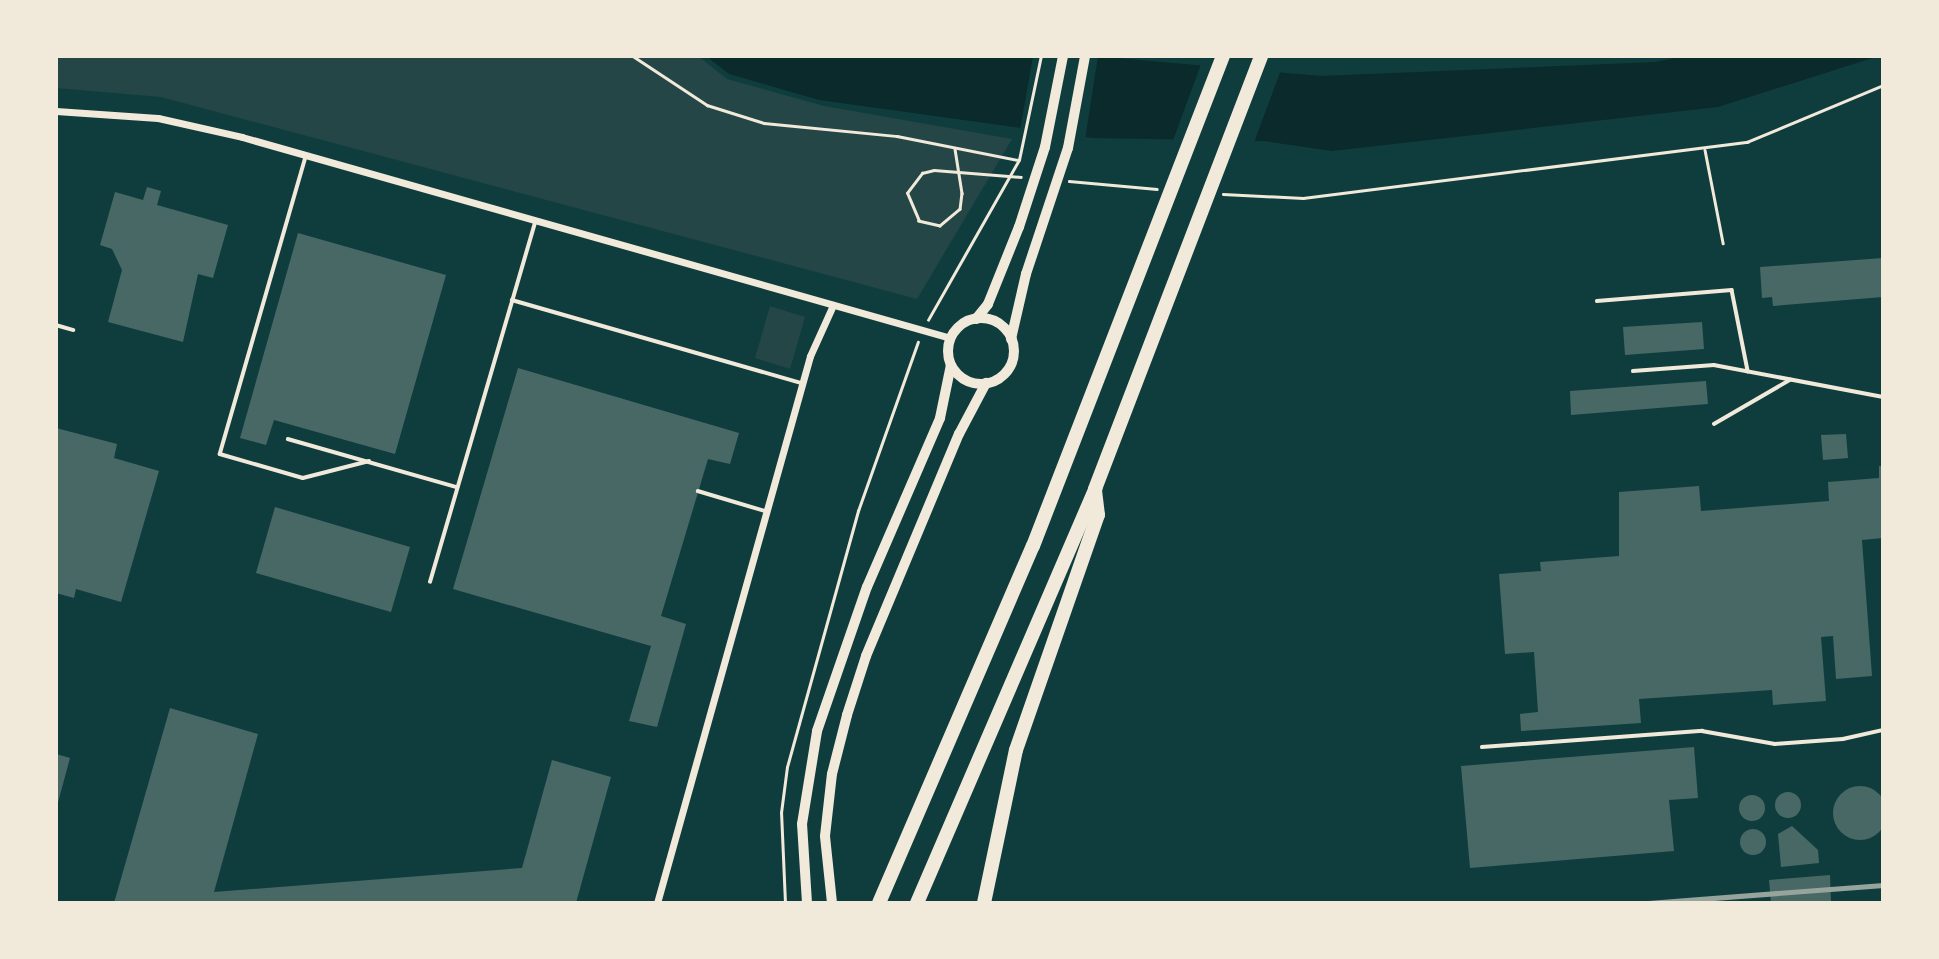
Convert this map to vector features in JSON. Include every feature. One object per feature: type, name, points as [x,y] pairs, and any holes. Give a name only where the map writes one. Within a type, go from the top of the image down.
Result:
[{"type":"highway","points":[[879,903],[1033,546],[1223,56]]},
{"type":"highway","points":[[917,903],[1095,489],[1261,57]]},
{"type":"highway","points":[[984,903],[1016,750],[1098,515],[1095,489]]},
{"type":"main road","points":[[807,903],[802,824],[817,731],[867,587],[940,418],[951,365],[951,338],[960,326],[976,319],[988,304],[1045,147],[1063,56]]},
{"type":"main road","points":[[831,899],[825,836],[832,774],[847,715],[866,656],[959,434],[986,383],[1009,368],[1011,339],[1026,274],[1068,148],[1085,56]]},
{"type":"main road","points":[[976,319],[998,324],[1011,339]]},
{"type":"main road","points":[[951,365],[967,381],[986,383]]},
{"type":"street","points":[[56,111],[158,118],[307,155],[951,338]]},
{"type":"street","points":[[657,903],[803,383],[833,305]]},
{"type":"lane","points":[[307,155],[220,454],[303,478],[369,461]]},
{"type":"lane","points":[[430,582],[535,220]]},
{"type":"lane","points":[[1597,301],[1732,290],[1748,371]]},
{"type":"lane","points":[[512,300],[803,383]]},
{"type":"lane","points":[[56,325],[73,330]]},
{"type":"lane","points":[[1633,371],[1714,365],[1883,397]]},
{"type":"lane","points":[[1714,424],[1792,379]]},
{"type":"lane","points":[[288,439],[457,488]]},
{"type":"lane","points":[[698,491],[767,511]]},
{"type":"lane","points":[[1482,747],[1702,731],[1775,744],[1843,738],[1883,730]]},
{"type":"path","points":[[633,56],[707,105],[764,123],[897,136],[1019,160]]},
{"type":"path","points":[[930,316],[1019,160],[1041,56]]},
{"type":"path","points":[[1219,194],[1303,198],[1705,149],[1747,142],[1794,126],[1883,85]]},
{"type":"path","points":[[955,149],[962,193],[954,218],[940,226],[919,222],[908,204],[913,181],[934,170],[1029,178]]},
{"type":"path","points":[[1705,149],[1723,243]]},
{"type":"path","points":[[1056,180],[1164,189]]},
{"type":"path","points":[[785,903],[781,813],[787,767],[858,511],[920,338]]},
{"type":"shaded area","points":[[56,56],[698,56],[727,79],[824,106],[1012,139],[917,299],[161,97],[56,88]]},
{"type":"shaded area","points":[[706,56],[1095,56],[1321,76],[1655,62],[1685,56],[1879,56],[1718,107],[1332,151],[1264,141],[1093,138],[819,100],[729,74]]},
{"type":"shaded area","points":[[770,306],[805,317],[790,369],[755,358]]},
{"type":"pier","points":[[1033,56],[1098,56],[1085,140],[1020,130]]},
{"type":"pier","points":[[1201,64],[1281,70],[1253,145],[1172,143]]},
{"type":"building","points":[[147,187],[161,191],[157,205],[228,225],[213,278],[198,274],[183,342],[108,322],[122,270],[112,249],[100,245],[115,192],[143,200]]},
{"type":"building","points":[[298,233],[446,275],[395,454],[274,420],[266,445],[240,438]]},
{"type":"building","points":[[1883,258],[1883,297],[1773,306],[1772,297],[1762,298],[1760,267]]},
{"type":"building","points":[[1702,322],[1704,349],[1625,355],[1623,327]]},
{"type":"building","points":[[518,368],[739,433],[730,464],[708,459],[661,616],[686,624],[657,727],[629,721],[651,646],[453,589]]},
{"type":"building","points":[[1706,381],[1708,404],[1571,415],[1570,391]]},
{"type":"building","points":[[56,428],[117,444],[114,458],[159,471],[121,602],[76,589],[74,598],[56,593]]},
{"type":"building","points":[[1846,434],[1848,458],[1823,460],[1821,435]]},
{"type":"building","points":[[1879,466],[1883,466],[1883,538],[1862,540],[1872,676],[1836,679],[1833,636],[1821,637],[1826,701],[1773,705],[1772,690],[1639,699],[1641,723],[1521,731],[1520,714],[1538,712],[1534,652],[1505,654],[1499,574],[1541,571],[1540,562],[1619,556],[1619,492],[1699,486],[1701,511],[1829,501],[1828,482],[1879,478]]},
{"type":"building","points":[[275,507],[410,547],[391,612],[256,573]]},
{"type":"building","points":[[170,708],[258,734],[214,892],[522,868],[552,760],[611,777],[576,903],[114,903]]},
{"type":"building","points":[[1694,747],[1698,798],[1669,800],[1674,851],[1470,868],[1461,766]]},
{"type":"building","points":[[56,754],[70,758],[57,806],[56,805]]},
{"type":"building","points":[[1860,786],[1879,794],[1887,813],[1879,832],[1860,840],[1841,832],[1833,813],[1841,794]]},
{"type":"building","points":[[1788,792],[1797,796],[1801,805],[1797,814],[1788,818],[1779,814],[1775,805],[1779,796]]},
{"type":"building","points":[[1752,795],[1761,799],[1765,808],[1761,817],[1752,821],[1743,817],[1739,808],[1743,799]]},
{"type":"building","points":[[1792,826],[1818,850],[1819,863],[1781,867],[1778,834]]},
{"type":"building","points":[[1753,829],[1762,833],[1766,842],[1762,851],[1753,855],[1744,851],[1740,842],[1744,833]]},
{"type":"building","points":[[1830,875],[1831,902],[1771,903],[1769,880]]},
{"type":"railway","points":[[1648,903],[1883,885]]}]
